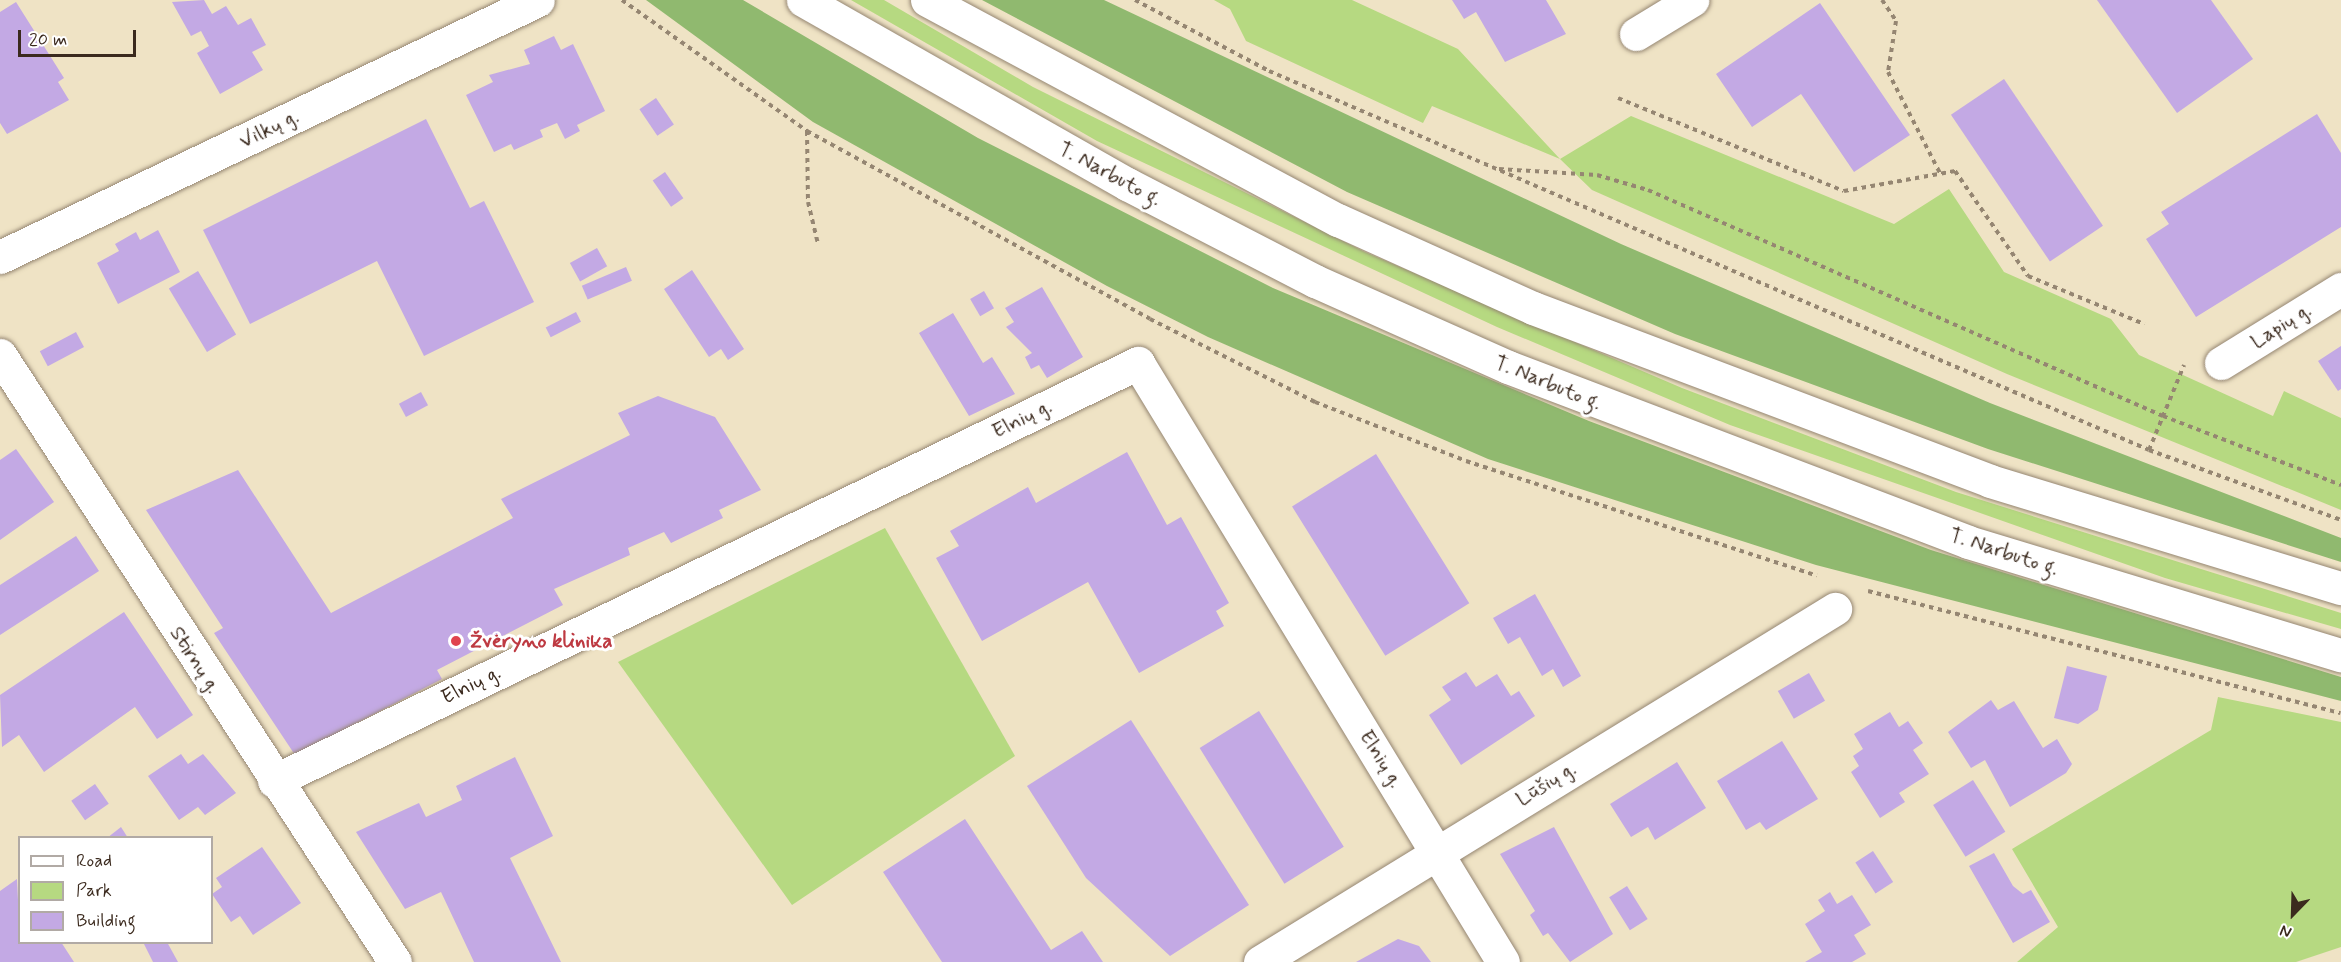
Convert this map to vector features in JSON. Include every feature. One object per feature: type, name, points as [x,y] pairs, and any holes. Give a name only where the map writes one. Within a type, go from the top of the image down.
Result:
[{"type":"street","name":"Vilkų g.","points":[[0,257],[538,0]]},
{"type":"street","name":"T. Narbuto g.","points":[[803,0],[1127,184],[1316,281],[1508,368],[1968,542],[2341,655]]},
{"type":"street","points":[[927,0],[1338,220],[1533,308],[1990,481],[2341,588]]},
{"type":"street","points":[[1636,34],[1692,0]]},
{"type":"street","name":"Lapių g.","points":[[2221,363],[2341,289]]},
{"type":"street","name":"Stirnų g.","points":[[0,355],[274,781],[395,962]]},
{"type":"street","name":"Elnių g.","points":[[274,781],[1137,363],[1437,850],[1503,962]]},
{"type":"street","name":"Lūšių g.","points":[[1260,962],[1437,850],[1846,599]]},
{"type":"path","points":[[622,0],[807,131],[1150,319],[1315,402],[1466,461],[1824,579]]},
{"type":"path","points":[[1135,0],[1269,71],[2149,450],[2341,520]]},
{"type":"path","points":[[1882,0],[1896,21],[1888,72],[1941,174]]},
{"type":"path","points":[[1618,98],[1844,191],[1955,171],[2028,276],[2144,324]]},
{"type":"path","points":[[807,131],[808,202],[819,244]]},
{"type":"path","points":[[1495,168],[1597,175],[1648,190],[2163,416],[2341,485]]},
{"type":"path","points":[[2149,450],[2187,356]]},
{"type":"path","points":[[1846,599],[2341,713]]},
{"type":"green space","points":[[646,0],[743,0],[978,138],[1273,288],[1589,421],[1931,550],[2341,677],[2341,701],[1816,565],[1488,459],[1208,337],[1107,286],[813,122]]},
{"type":"green space","points":[[851,0],[884,0],[1033,87],[1365,252],[1682,388],[1956,492],[2341,613],[2341,629],[2165,578],[1730,425],[1497,327],[1097,141]]},
{"type":"green space","points":[[982,0],[1104,0],[1621,244],[1990,403],[2341,538],[2341,562],[1988,449],[1675,334],[1347,192]]},
{"type":"green space","points":[[1214,0],[1352,0],[1458,49],[1560,159],[1432,106],[1423,123],[1246,41],[1230,9]]},
{"type":"green space","points":[[1631,116],[1894,224],[1949,189],[2004,272],[2111,319],[2139,355],[2273,416],[2284,391],[2341,418],[2341,510],[2007,374],[1592,190],[1560,159]]},
{"type":"green space","points":[[885,528],[1015,756],[792,905],[618,662]]},
{"type":"green space","points":[[2218,697],[2341,722],[2341,947],[2296,962],[2017,962],[2058,927],[2012,849],[2211,730]]},
{"type":"building","points":[[204,0],[212,14],[226,6],[238,25],[251,18],[266,45],[252,52],[263,70],[220,94],[197,53],[209,46],[201,31],[191,36],[172,2]]},
{"type":"building","points":[[1452,0],[1546,0],[1566,34],[1505,62],[1476,12],[1464,19]]},
{"type":"building","points":[[2097,0],[2211,0],[2253,59],[2177,113]]},
{"type":"building","points":[[16,2],[64,78],[58,82],[69,100],[7,134],[0,123],[0,12]]},
{"type":"building","points":[[1820,3],[1910,135],[1854,172],[1801,94],[1752,127],[1716,74]]},
{"type":"building","points":[[554,36],[561,50],[573,44],[605,111],[577,125],[580,131],[565,139],[557,123],[540,130],[543,137],[514,150],[511,144],[494,152],[466,95],[493,82],[489,75],[530,64],[524,50]]},
{"type":"building","points":[[2004,79],[2103,226],[2050,262],[1951,115]]},
{"type":"building","points":[[656,98],[674,125],[657,136],[639,109]]},
{"type":"building","points":[[2317,114],[2341,153],[2341,227],[2196,317],[2146,239],[2169,224],[2161,212]]},
{"type":"building","points":[[426,119],[470,208],[484,201],[534,302],[424,356],[377,261],[250,324],[203,230]]},
{"type":"building","points":[[665,172],[683,198],[671,207],[653,181]]},
{"type":"building","points":[[158,230],[180,272],[118,304],[97,263],[119,251],[115,244],[136,232],[140,240]]},
{"type":"building","points":[[597,248],[607,266],[580,281],[570,263]]},
{"type":"building","points":[[626,267],[632,281],[588,300],[582,286]]},
{"type":"building","points":[[692,270],[744,349],[728,360],[721,349],[709,357],[664,289]]},
{"type":"building","points":[[198,271],[236,334],[207,352],[169,289]]},
{"type":"building","points":[[1042,287],[1083,357],[1047,378],[1039,365],[1031,369],[1025,357],[1032,353],[1006,327],[1014,322],[1005,308]]},
{"type":"building","points":[[984,291],[994,308],[980,316],[970,299]]},
{"type":"building","points":[[576,312],[581,322],[551,337],[546,327]]},
{"type":"building","points":[[953,313],[983,363],[992,357],[1015,394],[969,416],[919,333]]},
{"type":"building","points":[[76,332],[84,347],[48,366],[40,351]]},
{"type":"building","points":[[2341,346],[2341,389],[2338,391],[2318,361]]},
{"type":"building","points":[[421,392],[428,405],[406,417],[399,404]]},
{"type":"building","points":[[658,396],[715,417],[761,490],[719,510],[723,518],[671,543],[664,532],[628,548],[630,555],[554,589],[563,605],[437,670],[442,679],[295,755],[214,633],[223,628],[146,510],[238,470],[331,613],[513,518],[501,499],[630,435],[618,413]]},
{"type":"building","points":[[16,449],[54,502],[0,540],[0,460]]},
{"type":"building","points":[[1127,452],[1167,525],[1181,517],[1229,603],[1216,611],[1224,626],[1139,673],[1088,582],[982,641],[936,558],[959,546],[950,531],[1028,487],[1036,503]]},
{"type":"building","points":[[1376,454],[1469,603],[1385,656],[1292,506]]},
{"type":"building","points":[[76,536],[99,571],[0,635],[0,585]]},
{"type":"building","points":[[1535,594],[1581,676],[1563,687],[1553,669],[1542,676],[1520,637],[1508,644],[1493,618]]},
{"type":"building","points":[[124,612],[193,715],[157,739],[135,707],[44,772],[19,735],[2,747],[0,695]]},
{"type":"building","points":[[2067,666],[2107,676],[2098,710],[2078,724],[2054,718]]},
{"type":"building","points":[[1466,672],[1476,687],[1497,674],[1511,696],[1519,691],[1535,716],[1461,765],[1429,715],[1451,700],[1442,687]]},
{"type":"building","points":[[1809,673],[1825,701],[1794,719],[1778,691]]},
{"type":"building","points":[[1991,700],[1998,710],[2014,701],[2043,748],[2057,739],[2072,764],[2066,773],[2010,807],[1985,760],[1971,768],[1948,732]]},
{"type":"building","points":[[1259,711],[1344,847],[1284,884],[1200,748]]},
{"type":"building","points":[[1890,712],[1899,727],[1908,721],[1923,743],[1913,750],[1929,774],[1899,793],[1905,802],[1880,818],[1851,772],[1859,766],[1853,756],[1863,749],[1854,734]]},
{"type":"building","points":[[1131,720],[1249,905],[1170,956],[1086,878],[1027,786]]},
{"type":"building","points":[[1782,741],[1818,799],[1766,830],[1760,822],[1746,830],[1717,781]]},
{"type":"building","points":[[181,754],[188,764],[203,754],[236,793],[205,815],[198,807],[179,820],[148,776]]},
{"type":"building","points":[[515,757],[553,836],[510,858],[561,962],[474,962],[441,892],[405,909],[356,832],[419,803],[426,817],[462,800],[456,786]]},
{"type":"building","points":[[1677,762],[1706,808],[1655,840],[1648,827],[1631,837],[1610,804]]},
{"type":"building","points":[[1973,780],[2005,832],[1965,857],[1933,805]]},
{"type":"building","points":[[95,784],[109,804],[85,820],[71,801]]},
{"type":"building","points":[[965,819],[1051,950],[1082,931],[1103,962],[942,962],[883,872]]},
{"type":"building","points":[[121,827],[127,836],[110,836]]},
{"type":"building","points":[[1554,827],[1613,934],[1570,962],[1548,933],[1543,936],[1530,915],[1535,911],[1500,854]]},
{"type":"building","points":[[262,847],[301,903],[253,935],[240,916],[231,922],[213,895],[222,887],[216,878]]},
{"type":"building","points":[[1873,851],[1893,882],[1876,893],[1855,862]]},
{"type":"building","points":[[1994,853],[2013,886],[2023,894],[2031,890],[2050,922],[2013,943],[1969,866]]},
{"type":"building","points":[[17,879],[18,944],[62,944],[74,962],[0,962],[0,891]]},
{"type":"building","points":[[1627,886],[1648,919],[1630,930],[1609,897]]},
{"type":"building","points":[[1830,892],[1837,904],[1852,895],[1871,925],[1854,935],[1866,954],[1852,962],[1805,962],[1822,952],[1805,924],[1825,911],[1818,900]]},
{"type":"building","points":[[1398,939],[1419,946],[1431,962],[1356,962]]},
{"type":"building","points":[[144,944],[168,944],[178,962],[153,962]]},
{"type":"place","name":"Žvėryno klinika","points":[[456,641]]}]
